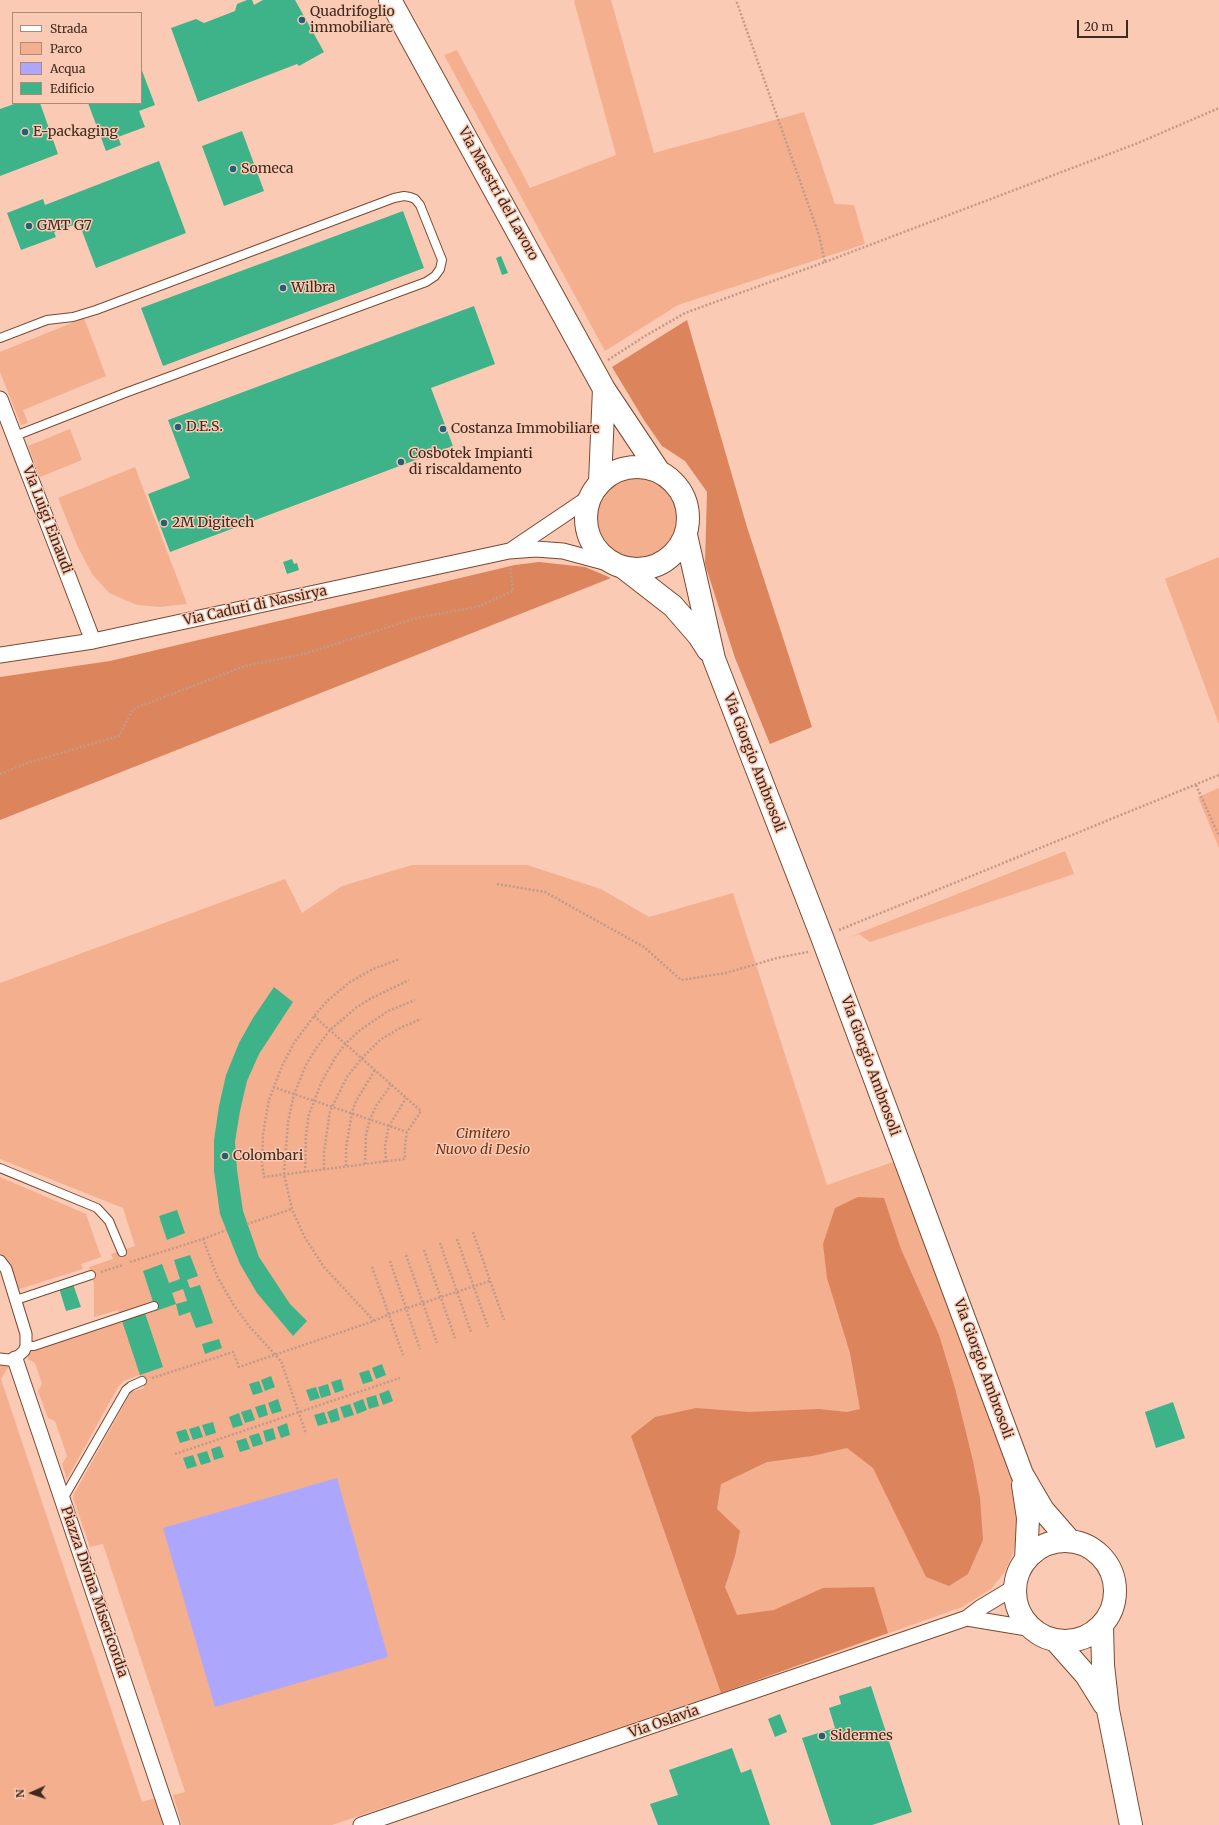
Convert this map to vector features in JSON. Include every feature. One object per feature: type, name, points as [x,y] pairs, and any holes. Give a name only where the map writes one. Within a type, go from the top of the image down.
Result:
[{"type":"main road","name":"Via Maestri del Lavoro","points":[[390,0],[595,369],[604,389],[658,470]]},
{"type":"main road","name":"Via Maestri del Lavoro","points":[[595,490],[604,389]]},
{"type":"main road","points":[[643,466],[658,470],[671,479],[681,490],[687,505],[689,520],[686,535],[677,552],[662,564],[643,570],[619,567],[602,556],[592,543],[587,528],[586,512],[595,490],[612,472],[627,467],[643,466]]},
{"type":"main road","name":"Via Giorgio Ambrosoli","points":[[686,535],[714,659],[824,942],[1022,1474],[1043,1510],[1070,1541]]},
{"type":"main road","name":"Via Giorgio Ambrosoli","points":[[619,567],[673,606],[699,636],[714,659]]},
{"type":"main road","name":"Via Giorgio Ambrosoli","points":[[1022,1474],[1028,1518],[1026,1560]]},
{"type":"main road","points":[[1070,1541],[1085,1545],[1099,1554],[1109,1566],[1115,1581],[1115,1597],[1111,1613],[1102,1626],[1088,1636],[1072,1641],[1055,1640],[1043,1636],[1033,1630],[1023,1617],[1017,1603],[1015,1587],[1019,1573],[1026,1560],[1046,1545],[1070,1541]]},
{"type":"main road","points":[[1102,1626],[1102,1665],[1108,1710],[1131,1825]]},
{"type":"main road","points":[[1055,1640],[1086,1675],[1108,1710]]},
{"type":"street","name":"Via Luigi Einaudi","points":[[0,399],[93,641]]},
{"type":"street","name":"Via Caduti di Nassirya","points":[[509,552],[595,490]]},
{"type":"street","name":"Via Caduti di Nassirya","points":[[0,655],[93,641],[509,552],[536,549],[563,551],[619,567]]},
{"type":"street","points":[[0,1261],[6,1269],[26,1334],[26,1346],[24,1351],[15,1359],[0,1359]]},
{"type":"street","name":"Piazza Divina Misericordia","points":[[15,1359],[172,1825]]},
{"type":"street","name":"Via Oslavia","points":[[361,1825],[967,1618],[980,1608],[1015,1587]]},
{"type":"street","name":"Via Oslavia","points":[[967,1618],[1033,1630]]},
{"type":"lane","points":[[0,338],[47,320],[73,317],[96,310],[394,198],[404,196],[415,199],[420,205],[442,260],[440,269],[435,276],[426,282],[125,392],[15,436]]},
{"type":"lane","points":[[0,1168],[97,1208],[109,1221],[122,1252]]},
{"type":"lane","points":[[16,1300],[91,1275]]},
{"type":"lane","points":[[26,1346],[34,1346],[154,1306]]},
{"type":"lane","points":[[63,1499],[123,1396],[131,1386],[142,1381]]},
{"type":"path","points":[[736,0],[818,235],[825,262]]},
{"type":"path","points":[[595,369],[645,336],[685,313],[825,262],[1138,143],[1219,108]]},
{"type":"path","points":[[0,774],[30,762],[118,736],[133,709],[245,666],[304,654],[417,618],[477,607],[512,591],[509,552]]},
{"type":"path","points":[[496,884],[544,892],[644,947],[681,980],[726,973],[824,942],[1219,775]]},
{"type":"path","points":[[1196,785],[1219,836]]},
{"type":"path","points":[[314,1016],[421,1111],[407,1132],[405,1159],[264,1176],[263,1134],[267,1110],[273,1087],[294,1043],[314,1016],[327,1001],[350,982],[373,969],[400,959]]},
{"type":"path","points":[[374,1321],[323,1266],[304,1236],[292,1209],[284,1174],[288,1122],[294,1094],[307,1063],[330,1030],[364,1003],[409,980]]},
{"type":"path","points":[[305,1172],[306,1134],[313,1100],[322,1081],[345,1044],[359,1031],[388,1011],[415,1000]]},
{"type":"path","points":[[324,1169],[325,1139],[330,1111],[347,1077],[362,1058],[380,1040],[400,1028],[421,1019]]},
{"type":"path","points":[[346,1166],[346,1148],[352,1112],[356,1100],[375,1070]]},
{"type":"path","points":[[365,1164],[366,1135],[370,1119],[376,1106],[391,1085]]},
{"type":"path","points":[[273,1087],[352,1112],[407,1132]]},
{"type":"path","points":[[386,1162],[386,1145],[389,1126],[406,1098]]},
{"type":"path","points":[[248,1224],[292,1209]]},
{"type":"path","points":[[91,1275],[203,1239],[226,1230]]},
{"type":"path","points":[[473,1232],[504,1320]]},
{"type":"path","points":[[203,1239],[217,1276],[233,1304],[249,1326],[281,1361],[306,1434]]},
{"type":"path","points":[[457,1239],[488,1327]]},
{"type":"path","points":[[440,1243],[471,1332]]},
{"type":"path","points":[[424,1250],[455,1338]]},
{"type":"path","points":[[406,1255],[437,1343]]},
{"type":"path","points":[[390,1261],[420,1349]]},
{"type":"path","points":[[372,1267],[403,1355]]},
{"type":"path","points":[[142,1381],[233,1352],[239,1367],[374,1321],[406,1308],[490,1281]]},
{"type":"path","points":[[175,1454],[400,1378]]},
{"type":"green space","points":[[611,0],[654,153],[804,112],[835,204],[854,205],[865,244],[678,305],[605,351],[444,55],[457,50],[530,188],[616,155],[574,1]]},
{"type":"green space","points":[[84,318],[106,376],[23,410],[28,423],[21,425],[0,372],[0,352]]},
{"type":"green space","points":[[70,429],[82,460],[40,477],[28,446]]},
{"type":"green space","points":[[135,467],[187,604],[160,607],[137,605],[109,593],[92,574],[77,545],[58,498]]},
{"type":"green space","points":[[637,478],[652,481],[665,490],[674,503],[677,518],[674,533],[665,546],[652,555],[637,558],[622,555],[609,546],[600,533],[597,518],[600,503],[609,490],[622,481]]},
{"type":"green space","points":[[1219,557],[1219,724],[1165,579]]},
{"type":"green space","points":[[1219,788],[1219,848],[1198,797]]},
{"type":"green space","points":[[1065,851],[1074,874],[870,942],[859,934],[847,938]]},
{"type":"green space","name":"Cimitero Nuovo di Desio","points":[[412,865],[527,865],[601,889],[649,917],[733,893],[827,1185],[896,1161],[1016,1489],[1019,1505],[1017,1539],[1012,1556],[1004,1573],[991,1589],[962,1607],[721,1693],[332,1825],[182,1825],[173,1795],[185,1792],[103,1544],[90,1547],[73,1498],[131,1392],[144,1388],[142,1381],[139,1375],[124,1381],[118,1387],[67,1479],[62,1464],[67,1456],[55,1421],[48,1418],[38,1391],[42,1384],[35,1363],[28,1359],[27,1351],[121,1321],[118,1310],[94,1317],[94,1284],[89,1267],[113,1259],[111,1254],[135,1246],[123,1208],[0,1159],[0,983],[285,879],[302,913],[342,886]]},
{"type":"green space","points":[[0,1177],[86,1214],[101,1257],[81,1264],[83,1269],[19,1289],[9,1262],[0,1254]]},
{"type":"green space","points":[[0,1365],[9,1366],[1,1379],[142,1802],[156,1798],[165,1825],[0,1825]]},
{"type":"shaded area","points":[[687,320],[747,527],[812,727],[770,744],[735,658],[705,564],[707,492],[685,461],[662,446],[644,420],[612,367]]},
{"type":"shaded area","points":[[539,562],[585,567],[611,578],[0,820],[0,677],[110,661],[515,565]]},
{"type":"shaded area","points":[[858,1197],[884,1198],[901,1249],[939,1335],[955,1388],[973,1461],[980,1498],[983,1540],[968,1574],[949,1586],[926,1577],[873,1468],[847,1448],[812,1456],[767,1462],[721,1484],[717,1509],[740,1531],[735,1556],[725,1587],[737,1615],[774,1610],[823,1588],[874,1587],[888,1633],[721,1693],[631,1436],[655,1417],[696,1408],[749,1412],[819,1409],[847,1412],[860,1409],[850,1353],[827,1278],[823,1244],[835,1208]]},
{"type":"water","points":[[337,1478],[388,1657],[215,1707],[163,1528]]},
{"type":"building","points":[[247,0],[252,0],[254,5],[263,0],[295,0],[324,52],[299,66],[297,64],[198,102],[171,28],[196,19],[204,23],[235,11],[237,4]]},
{"type":"building","points":[[142,71],[155,105],[139,111],[145,127],[118,137],[121,145],[106,151],[88,104],[142,104]]},
{"type":"building","name":"E-packaging","points":[[14,104],[40,104],[58,154],[0,176],[0,109]]},
{"type":"building","name":"Someca","points":[[242,131],[264,191],[224,206],[202,146]]},
{"type":"building","points":[[159,161],[186,233],[96,268],[79,223],[54,232],[56,237],[21,250],[7,213],[43,199],[45,205]]},
{"type":"building","name":"Wilbra","points":[[403,211],[424,268],[163,366],[141,308]]},
{"type":"building","points":[[501,256],[508,273],[502,275],[496,258]]},
{"type":"building","points":[[474,306],[495,364],[431,388],[453,446],[170,552],[148,494],[190,478],[168,420]]},
{"type":"building","points":[[292,559],[294,564],[297,563],[299,570],[287,574],[283,562]]},
{"type":"building","name":"Colombari","points":[[274,987],[293,1002],[259,1054],[247,1081],[235,1142],[237,1170],[243,1211],[259,1257],[290,1304],[307,1321],[293,1336],[257,1293],[240,1264],[220,1214],[214,1171],[214,1140],[219,1106],[226,1075],[239,1043],[253,1018]]},
{"type":"building","points":[[177,1210],[185,1233],[167,1240],[159,1216]]},
{"type":"building","points":[[190,1255],[198,1276],[187,1280],[190,1288],[200,1285],[213,1323],[196,1328],[190,1312],[179,1316],[176,1304],[156,1311],[143,1271],[162,1264],[169,1283],[180,1279],[174,1260]],"holes":[[[183,1289],[187,1301],[176,1304],[172,1293]]]},
{"type":"building","points":[[73,1284],[81,1307],[66,1311],[59,1288]]},
{"type":"building","points":[[145,1313],[163,1367],[140,1375],[122,1321]]},
{"type":"building","points":[[219,1339],[222,1348],[205,1354],[202,1344]]},
{"type":"building","points":[[382,1364],[386,1375],[376,1379],[372,1368]]},
{"type":"building","points":[[369,1370],[373,1381],[363,1384],[359,1373]]},
{"type":"building","points":[[271,1376],[275,1387],[265,1391],[261,1380]]},
{"type":"building","points":[[341,1379],[344,1390],[335,1393],[331,1382]]},
{"type":"building","points":[[259,1381],[263,1392],[253,1395],[249,1384]]},
{"type":"building","points":[[328,1384],[331,1395],[321,1398],[318,1387]]},
{"type":"building","points":[[316,1387],[320,1398],[310,1401],[306,1390]]},
{"type":"building","points":[[389,1390],[393,1401],[383,1405],[379,1394]]},
{"type":"building","points":[[376,1395],[379,1406],[369,1409],[366,1398]]},
{"type":"building","points":[[278,1399],[282,1411],[272,1414],[268,1403]]},
{"type":"building","points":[[363,1399],[367,1410],[357,1414],[353,1403]]},
{"type":"building","points":[[1173,1402],[1185,1438],[1156,1448],[1145,1412]]},
{"type":"building","points":[[265,1404],[268,1415],[259,1418],[255,1407]]},
{"type":"building","points":[[350,1404],[354,1415],[344,1418],[340,1407]]},
{"type":"building","points":[[337,1408],[340,1420],[331,1423],[327,1412]]},
{"type":"building","points":[[251,1409],[255,1420],[245,1423],[241,1412]]},
{"type":"building","points":[[324,1412],[328,1423],[318,1426],[314,1415]]},
{"type":"building","points":[[239,1413],[243,1425],[233,1428],[229,1417]]},
{"type":"building","points":[[213,1422],[216,1433],[206,1436],[202,1425]]},
{"type":"building","points":[[287,1423],[290,1435],[281,1438],[277,1427]]},
{"type":"building","points":[[199,1426],[203,1437],[193,1440],[189,1429]]},
{"type":"building","points":[[273,1428],[276,1439],[266,1442],[263,1431]]},
{"type":"building","points":[[186,1429],[190,1440],[180,1443],[176,1432]]},
{"type":"building","points":[[259,1433],[263,1444],[253,1447],[249,1436]]},
{"type":"building","points":[[246,1438],[250,1449],[240,1452],[236,1441]]},
{"type":"building","points":[[220,1446],[224,1457],[214,1460],[211,1449]]},
{"type":"building","points":[[207,1451],[211,1462],[201,1465],[197,1454]]},
{"type":"building","points":[[193,1455],[197,1466],[187,1469],[183,1458]]},
{"type":"building","points":[[871,1686],[912,1812],[872,1825],[831,1825],[802,1738],[835,1728],[829,1708],[841,1704],[839,1696]]},
{"type":"building","points":[[780,1714],[787,1732],[775,1737],[768,1719]]},
{"type":"building","points":[[732,1748],[741,1773],[751,1769],[770,1825],[658,1825],[650,1804],[678,1795],[669,1770]]},
{"type":"place","name":"Quadrifoglio immobiliare","points":[[302,20]]},
{"type":"place","name":"E-packaging","points":[[25,132]]},
{"type":"place","name":"Someca","points":[[233,169]]},
{"type":"place","name":"GMT G7","points":[[29,226]]},
{"type":"place","name":"Wilbra","points":[[283,288]]},
{"type":"place","name":"D.E.S.","points":[[178,427]]},
{"type":"place","name":"Costanza Immobiliare","points":[[443,429]]},
{"type":"place","name":"Cosbotek Impianti di riscaldamento","points":[[401,462]]},
{"type":"place","name":"2M Digitech","points":[[164,523]]},
{"type":"place","name":"Colombari","points":[[225,1156]]},
{"type":"place","name":"Sidermes","points":[[822,1736]]}]
